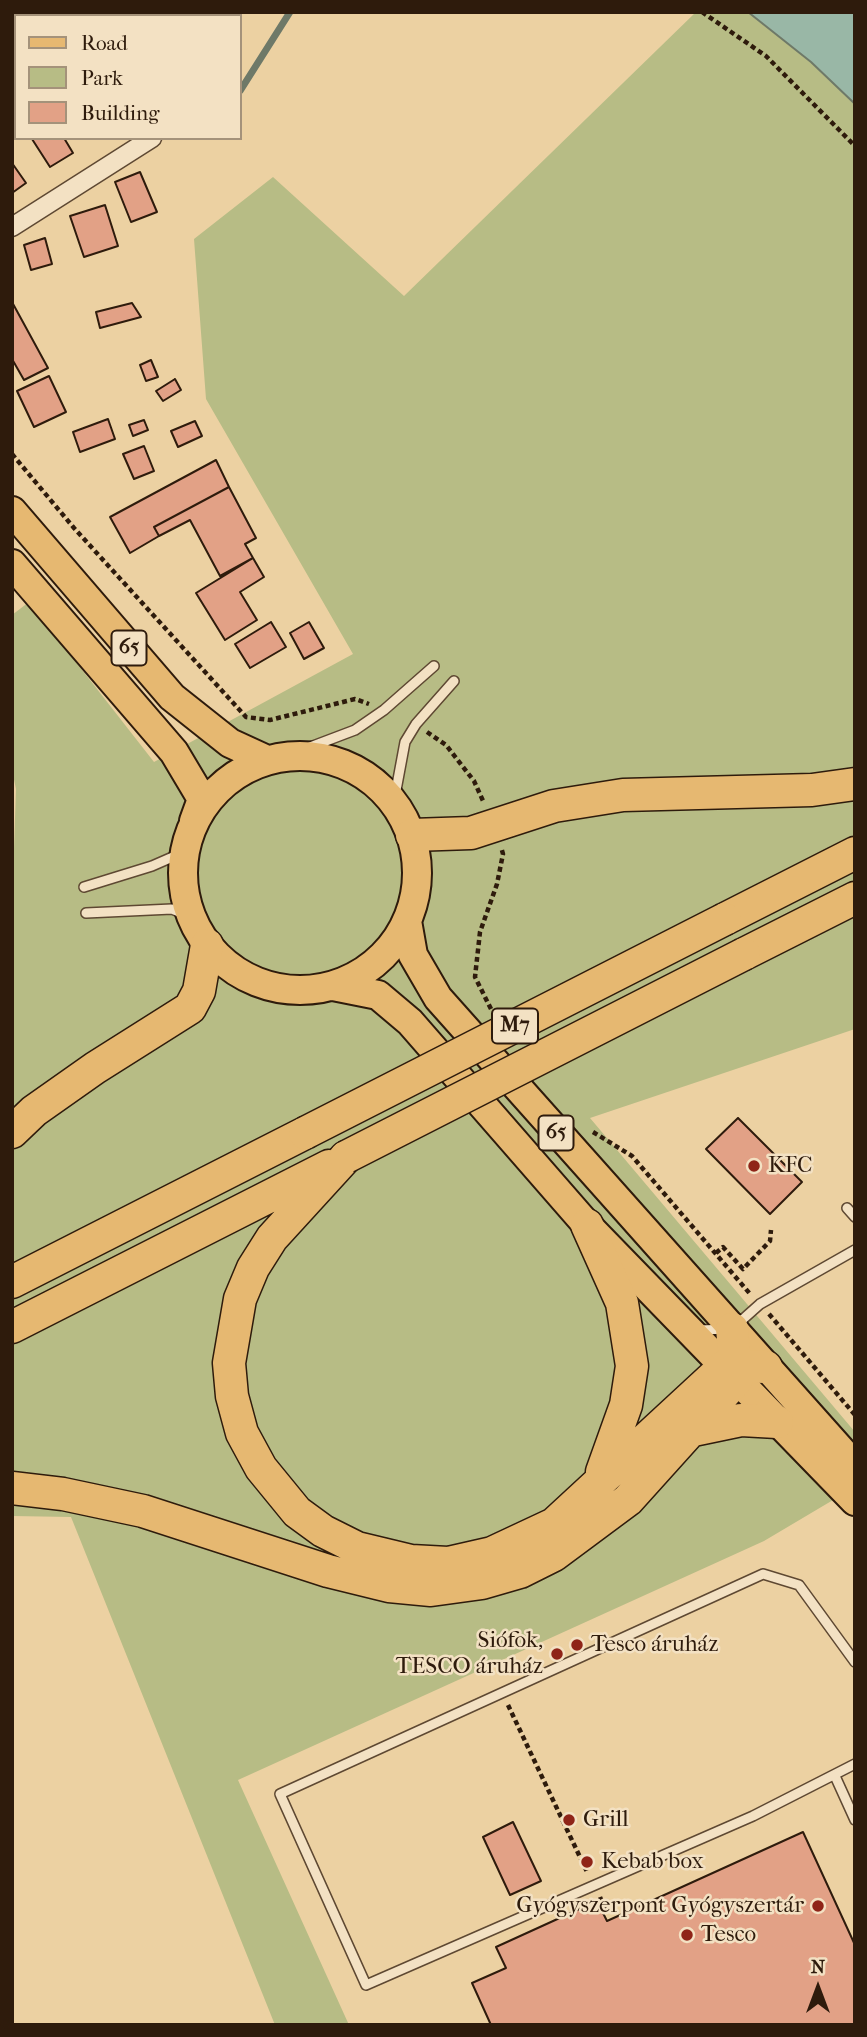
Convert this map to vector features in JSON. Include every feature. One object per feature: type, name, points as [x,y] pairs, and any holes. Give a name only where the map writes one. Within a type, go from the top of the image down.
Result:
[{"type":"highway","points":[[412,835],[471,833],[554,806],[623,795],[812,790],[855,783]]},
{"type":"highway","name":"M7","points":[[12,1282],[855,853]]},
{"type":"highway","name":"M7","points":[[12,1327],[855,898]]},
{"type":"highway","points":[[12,1132],[34,1111],[95,1068],[190,1008],[200,991],[207,945]]},
{"type":"highway","points":[[346,1157],[272,1238],[253,1268],[240,1299],[232,1330],[229,1363],[232,1396],[242,1433],[276,1489],[297,1512],[323,1531],[357,1548],[411,1561],[448,1563],[492,1553],[554,1524],[599,1480],[741,1370]]},
{"type":"highway","points":[[587,1225],[622,1303],[632,1366],[626,1405],[599,1480]]},
{"type":"highway","points":[[732,1329],[741,1370]]},
{"type":"highway","points":[[12,1488],[63,1494],[143,1511],[328,1571],[389,1586],[431,1590],[482,1583],[520,1572],[554,1555],[628,1500],[693,1430],[741,1370]]},
{"type":"highway","points":[[693,1430],[741,1420],[777,1422]]},
{"type":"main road","name":"65","points":[[12,511],[172,697],[230,743],[278,757],[328,758],[365,774],[394,801],[412,835],[418,864],[417,883],[407,921],[398,939],[377,961],[352,978],[333,986],[298,990],[264,984],[233,969],[207,945],[191,916],[183,885],[184,852],[202,799],[174,752],[12,564]]},
{"type":"main road","name":"65","points":[[194,821],[212,794],[229,780],[278,757]]},
{"type":"main road","name":"65","points":[[407,921],[413,955],[438,998],[732,1329]]},
{"type":"main road","name":"65","points":[[333,986],[378,995],[410,1022],[587,1225],[692,1330],[855,1466]]},
{"type":"main road","name":"65","points":[[741,1370],[777,1422],[855,1501]]},
{"type":"street","points":[[12,227],[149,140]]},
{"type":"lane","points":[[278,757],[355,730],[384,710],[434,666]]},
{"type":"lane","points":[[394,801],[398,764],[415,724],[454,681]]},
{"type":"lane","points":[[84,887],[152,866],[184,852]]},
{"type":"lane","points":[[86,913],[172,909],[191,916]]},
{"type":"lane","points":[[847,1208],[855,1217]]},
{"type":"lane","points":[[692,1330],[732,1329],[760,1304],[855,1250]]},
{"type":"lane","points":[[855,1662],[799,1585],[763,1574],[280,1794],[366,1986],[753,1816],[855,1764]]},
{"type":"lane","points":[[835,1776],[855,1820]]},
{"type":"path","points":[[702,12],[766,56],[855,146]]},
{"type":"path","points":[[12,454],[75,528],[246,717],[270,720],[355,699],[384,710]]},
{"type":"path","points":[[415,724],[446,745],[467,772],[495,826],[503,854],[480,932],[475,977],[497,1017]]},
{"type":"path","points":[[583,1122],[592,1131],[632,1156],[855,1415]]},
{"type":"path","points":[[716,1253],[723,1247],[743,1269],[770,1241],[771,1230]]},
{"type":"path","points":[[502,1692],[605,1909],[602,1911]]},
{"type":"green space","points":[[696,12],[748,12],[811,62],[855,104],[855,1029],[590,1118],[855,1432],[855,1487],[764,1541],[238,1780],[349,2025],[275,2025],[71,1517],[12,1516],[12,907],[16,789],[12,770],[12,615],[29,602],[154,762],[353,654],[206,399],[194,239],[273,177],[404,296]]},
{"type":"shaded area","points":[[748,12],[855,12],[855,104],[811,62]]},
{"type":"building","points":[[14,92],[14,112],[12,109]]},
{"type":"building","points":[[33,140],[65,140],[73,153],[50,167]]},
{"type":"building","points":[[12,163],[26,183],[12,193]]},
{"type":"building","points":[[140,172],[157,212],[131,222],[115,182]]},
{"type":"building","points":[[105,205],[118,246],[84,257],[70,216]]},
{"type":"building","points":[[45,238],[52,264],[31,270],[24,245]]},
{"type":"building","points":[[12,302],[48,368],[24,380],[12,359]]},
{"type":"building","points":[[132,303],[141,317],[100,328],[96,312]]},
{"type":"building","points":[[151,360],[158,377],[146,381],[140,365]]},
{"type":"building","points":[[49,376],[66,412],[34,427],[17,391]]},
{"type":"building","points":[[175,379],[181,390],[163,401],[156,391]]},
{"type":"building","points":[[108,419],[115,439],[80,452],[73,432]]},
{"type":"building","points":[[144,420],[148,430],[133,436],[129,425]]},
{"type":"building","points":[[195,421],[202,436],[178,447],[171,431]]},
{"type":"building","points":[[144,446],[154,471],[134,479],[123,454]]},
{"type":"building","points":[[216,460],[229,487],[154,527],[159,536],[130,553],[110,517]]},
{"type":"building","points":[[229,487],[256,538],[245,544],[253,558],[220,576],[190,520],[159,536],[154,527]]},
{"type":"building","points":[[253,558],[264,577],[240,592],[257,620],[225,640],[196,593]]},
{"type":"building","points":[[271,622],[286,647],[250,668],[235,644]]},
{"type":"building","points":[[309,622],[324,648],[304,659],[290,633]]},
{"type":"building","name":"KFC","points":[[738,1118],[802,1182],[770,1214],[706,1149]]},
{"type":"building","points":[[513,1822],[541,1881],[510,1895],[483,1837]]},
{"type":"building","name":"Tesco","points":[[803,1832],[855,1945],[855,2025],[491,2025],[472,1983],[506,1968],[496,1947],[597,1901],[607,1921]]},
{"type":"waterway","points":[[242,88],[290,12]]},
{"type":"place","name":"KFC","points":[[754,1166]]},
{"type":"place","name":"Tesco áruház","points":[[577,1645]]},
{"type":"place","name":"Siófok, TESCO áruház","points":[[557,1654]]},
{"type":"place","name":"Grill","points":[[569,1820]]},
{"type":"place","name":"Kebab box","points":[[587,1862]]},
{"type":"place","name":"Gyógyszerpont Gyógyszertár","points":[[818,1906]]},
{"type":"place","name":"Tesco","points":[[687,1935]]}]
